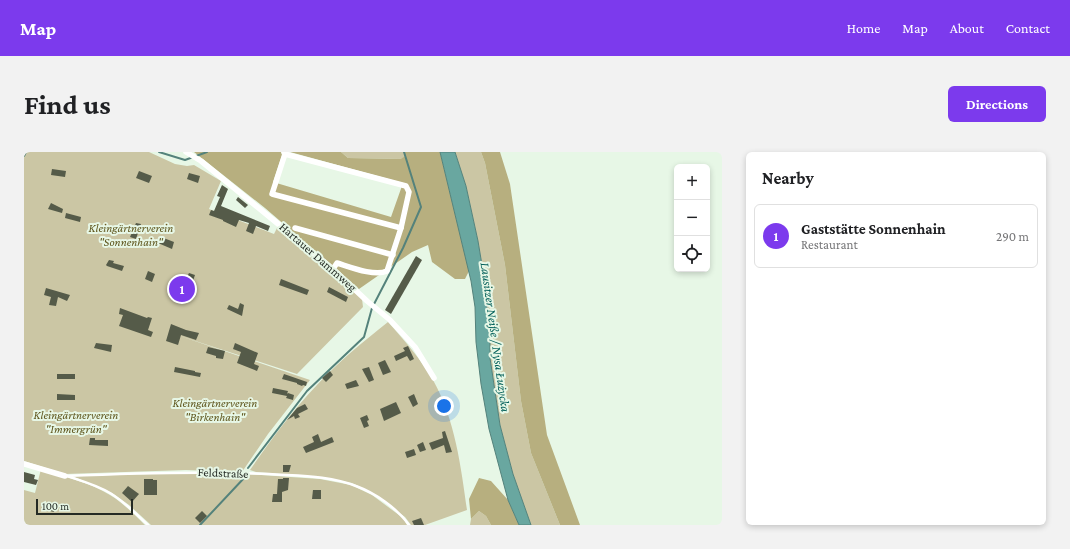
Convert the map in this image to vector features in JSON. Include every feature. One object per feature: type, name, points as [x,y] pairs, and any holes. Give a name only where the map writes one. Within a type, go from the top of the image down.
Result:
[{"type":"street","name":"Hartauer Dammweg","points":[[188,153],[199,159],[333,269],[390,320],[404,333],[415,347],[434,378]]},
{"type":"street","points":[[333,269],[337,263],[375,273],[383,273],[387,271],[401,228],[409,192],[406,186],[284,153],[272,194],[401,228]]},
{"type":"street","points":[[295,228],[393,255]]},
{"type":"street","name":"Feldstraße","points":[[24,464],[65,476]]},
{"type":"lane","name":"Feldstraße","points":[[65,476],[192,472],[290,475],[331,479],[355,486],[373,494],[399,514],[409,525]]},
{"type":"lane","points":[[65,476],[91,484],[110,493],[128,506],[148,525]]},
{"type":"green space","points":[[24,152],[149,152],[175,164],[187,166],[194,165],[221,181],[209,209],[274,234],[278,226],[362,299],[363,307],[297,374],[177,335],[310,380],[268,434],[242,472],[186,470],[65,474],[24,461]]},
{"type":"green space","points":[[341,152],[404,152],[405,156],[402,159],[348,158]]},
{"type":"green space","points":[[455,152],[481,152],[485,163],[505,265],[521,401],[531,453],[560,525],[531,525],[513,474],[500,425],[490,358],[490,338],[484,277],[478,241],[466,186]]},
{"type":"green space","points":[[388,322],[418,357],[441,395],[452,427],[459,460],[467,510],[425,525],[411,525],[405,517],[382,500],[352,483],[320,477],[256,472],[250,470],[282,426],[325,376]]},
{"type":"green space","points":[[41,469],[94,487],[115,498],[145,525],[24,525],[24,490],[35,493]]},
{"type":"green space","points":[[194,473],[246,474],[320,479],[351,485],[372,495],[403,518],[407,525],[151,525],[129,505],[112,493],[72,476]]},
{"type":"green space","points":[[479,511],[486,516],[491,525],[470,525],[471,519]]},
{"type":"shaded area","points":[[194,152],[281,152],[282,155],[273,182],[391,217],[403,183],[290,152],[341,152],[348,158],[401,159],[405,156],[404,152],[440,152],[469,271],[465,279],[455,279],[432,262],[428,245],[412,252],[359,289],[265,208]]},
{"type":"shaded area","points":[[481,152],[500,152],[510,184],[547,435],[580,525],[560,525],[531,453],[521,401],[505,265],[485,163]]},
{"type":"shaded area","points":[[479,478],[491,481],[508,500],[519,525],[491,525],[486,516],[479,511],[471,519],[469,499]]},
{"type":"water","points":[[440,152],[455,152],[466,186],[484,277],[490,339],[490,358],[500,425],[513,474],[531,525],[519,525],[508,500],[489,429],[481,384],[476,342],[475,307],[471,281]]},
{"type":"building","points":[[52,169],[66,171],[65,177],[51,175]]},
{"type":"building","points":[[139,171],[152,176],[149,183],[136,178]]},
{"type":"building","points":[[189,173],[200,176],[198,183],[187,179]]},
{"type":"building","points":[[222,185],[228,189],[221,206],[270,226],[268,231],[256,226],[253,234],[246,231],[249,223],[239,220],[236,227],[209,215],[211,210],[214,211],[220,197],[217,196]]},
{"type":"building","points":[[238,197],[248,205],[245,208],[236,200]]},
{"type":"building","points":[[51,203],[63,209],[62,213],[48,209]]},
{"type":"building","points":[[66,213],[81,217],[80,222],[65,218]]},
{"type":"building","points":[[136,223],[141,224],[136,239],[130,237]]},
{"type":"building","points":[[161,237],[174,242],[172,249],[158,243]]},
{"type":"building","points":[[416,256],[422,260],[391,314],[385,310]]},
{"type":"building","points":[[109,260],[114,261],[113,263],[124,266],[122,271],[107,266],[106,265]]},
{"type":"building","points":[[148,271],[155,274],[152,282],[145,279]]},
{"type":"building","points":[[189,273],[195,275],[185,303],[171,298],[178,279],[182,280],[183,277],[186,279]]},
{"type":"building","points":[[281,279],[309,290],[307,295],[279,285]]},
{"type":"building","points":[[329,287],[348,297],[346,302],[327,292]]},
{"type":"building","points":[[46,288],[70,295],[67,301],[58,297],[56,306],[49,305],[51,297],[44,295]]},
{"type":"building","points":[[240,303],[244,305],[242,316],[227,309],[229,305],[238,309]]},
{"type":"building","points":[[120,308],[147,318],[152,318],[148,330],[153,332],[151,337],[119,326],[123,315],[119,314]]},
{"type":"building","points":[[171,324],[199,333],[196,340],[181,335],[178,345],[166,341]]},
{"type":"building","points":[[96,343],[112,345],[111,352],[94,348]]},
{"type":"building","points":[[235,343],[258,353],[254,364],[259,366],[257,371],[237,363],[241,352],[233,349]]},
{"type":"building","points":[[408,346],[414,359],[410,361],[407,356],[396,361],[394,356],[405,351],[403,348]]},
{"type":"building","points":[[208,347],[225,351],[223,359],[216,358],[216,356],[206,353]]},
{"type":"building","points":[[385,360],[391,372],[383,375],[378,363]]},
{"type":"building","points":[[175,367],[201,373],[200,377],[174,372]]},
{"type":"building","points":[[369,367],[374,380],[369,382],[362,369]]},
{"type":"building","points":[[330,371],[333,375],[326,382],[322,378]]},
{"type":"building","points":[[57,374],[75,374],[75,379],[57,379]]},
{"type":"building","points":[[284,374],[307,382],[306,386],[282,379]]},
{"type":"building","points":[[356,380],[359,386],[347,389],[345,384]]},
{"type":"building","points":[[273,388],[288,391],[287,394],[294,395],[293,400],[286,398],[287,396],[272,393]]},
{"type":"building","points":[[57,394],[75,395],[75,400],[57,400]]},
{"type":"building","points":[[414,394],[418,404],[413,407],[408,397]]},
{"type":"building","points":[[396,402],[401,413],[384,421],[380,409]]},
{"type":"building","points":[[305,404],[308,409],[298,414],[300,417],[295,419],[294,416],[287,420],[297,408]]},
{"type":"building","points":[[367,415],[369,426],[364,428],[360,418]]},
{"type":"building","points":[[445,431],[452,452],[446,453],[444,445],[432,450],[429,443],[443,438],[442,432]]},
{"type":"building","points":[[318,434],[321,442],[332,437],[334,442],[306,453],[303,447],[314,442],[312,437]]},
{"type":"building","points":[[90,438],[95,438],[95,440],[108,440],[108,446],[89,445]]},
{"type":"building","points":[[423,442],[426,450],[420,452],[417,445]]},
{"type":"building","points":[[414,449],[416,455],[407,458],[405,452]]},
{"type":"building","points":[[283,465],[291,465],[289,472],[283,472]]},
{"type":"building","points":[[24,472],[35,475],[34,479],[38,480],[36,485],[24,482]]},
{"type":"building","points":[[289,478],[288,490],[282,492],[282,502],[272,502],[273,494],[277,494],[278,479]]},
{"type":"building","points":[[144,479],[157,480],[157,495],[144,495]]},
{"type":"building","points":[[128,486],[139,494],[132,502],[122,493]]},
{"type":"building","points":[[313,490],[321,490],[321,499],[312,499]]},
{"type":"building","points":[[47,505],[55,507],[54,512],[46,510]]},
{"type":"building","points":[[202,511],[207,516],[200,523],[195,518]]},
{"type":"building","points":[[421,518],[424,525],[414,525],[412,521]]},
{"type":"waterway","points":[[24,156],[26,152]]},
{"type":"waterway","points":[[159,152],[185,160],[207,152]]},
{"type":"waterway","points":[[248,468],[307,391],[364,337],[372,308],[403,248],[421,207],[404,152]]},
{"type":"waterway","points":[[200,525],[245,477]]},
{"type":"place","name":"Gaststätte Sonnenhain","points":[[182,289]]},
{"type":"park label","name":"Kleingärtnerverein \"Sonnenhain\"","points":[[131,235]]},
{"type":"park label","name":"Kleingärtnerverein \"Birkenhain\"","points":[[215,410]]},
{"type":"park label","name":"Kleingärtnerverein \"Immergrün\"","points":[[76,422]]},
{"type":"water label","name":"Lausitzer Neiße / Nysa Łużycka","points":[[496,337]]}]
